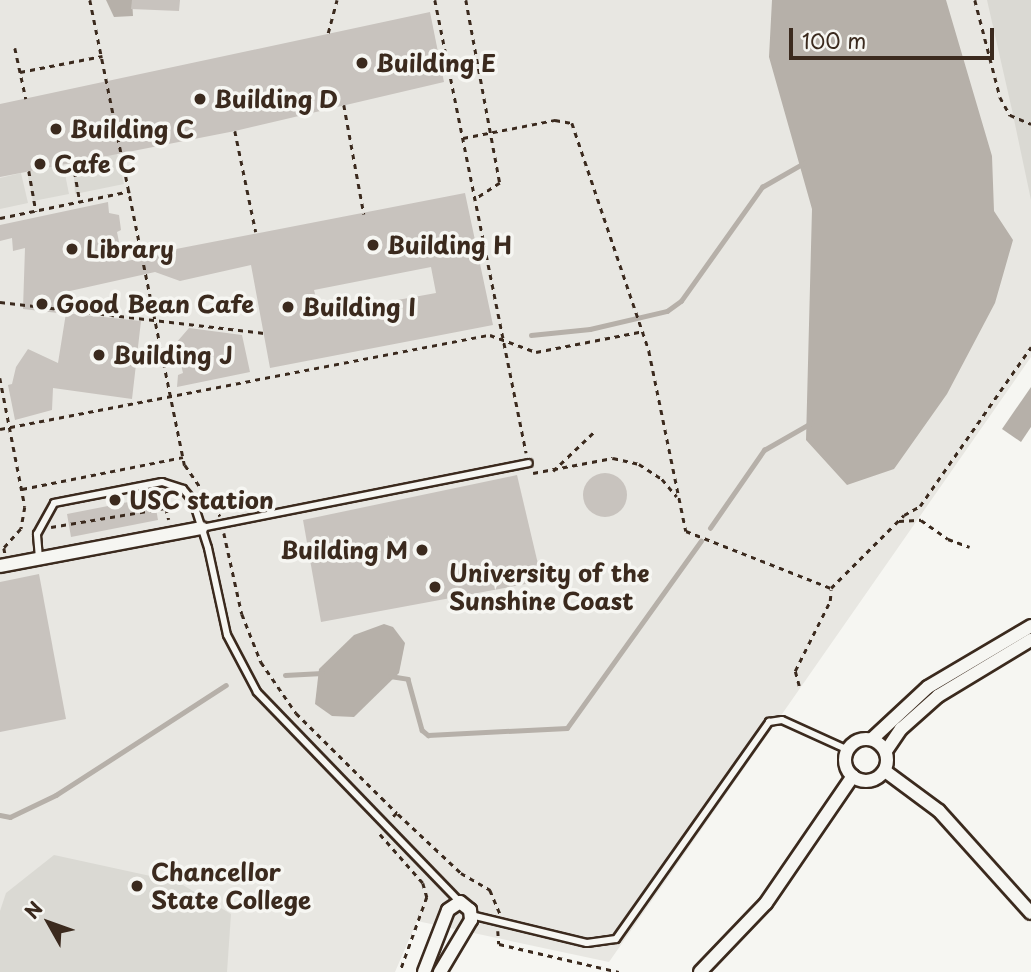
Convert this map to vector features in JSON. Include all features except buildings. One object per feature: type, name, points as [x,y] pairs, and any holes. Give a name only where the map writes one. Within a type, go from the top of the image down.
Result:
[{"type":"street","points":[[4,566],[201,528]]},
{"type":"street","points":[[885,771],[870,781],[853,776],[846,764],[848,750],[858,740],[872,739],[928,687],[1031,626]]},
{"type":"street","points":[[885,771],[886,751],[901,729],[938,696],[1031,640]]},
{"type":"street","points":[[872,739],[886,751]]},
{"type":"street","points":[[885,771],[939,811],[1031,913]]},
{"type":"street","points":[[699,972],[766,903],[853,776]]},
{"type":"street","points":[[424,972],[448,910],[460,902],[471,915],[463,939],[440,972]]},
{"type":"lane","points":[[201,528],[529,463]]},
{"type":"lane","points":[[40,559],[36,540],[40,524],[47,510],[61,500],[162,482],[176,484],[189,495],[201,528],[227,635],[257,692],[460,902]]},
{"type":"lane","points":[[471,915],[587,943],[616,939],[769,722],[782,720],[848,750]]},
{"type":"path","points":[[90,0],[159,321],[183,457],[215,511],[219,511],[222,524]]},
{"type":"path","points":[[328,33],[337,0]]},
{"type":"path","points":[[435,0],[502,342],[534,475],[612,458],[639,464],[662,479],[678,498]]},
{"type":"path","points":[[466,0],[500,183],[474,200]]},
{"type":"path","points":[[975,0],[1000,97],[1010,115],[1031,124]]},
{"type":"path","points":[[15,48],[26,99]]},
{"type":"path","points":[[20,72],[102,56]]},
{"type":"path","points":[[344,104],[364,214]]},
{"type":"path","points":[[463,138],[555,120],[572,123],[644,333],[686,531],[831,588]]},
{"type":"path","points":[[235,131],[256,232]]},
{"type":"path","points":[[73,162],[80,201]]},
{"type":"path","points":[[29,171],[36,211]]},
{"type":"path","points":[[0,218],[130,191]]},
{"type":"path","points":[[0,302],[264,333]]},
{"type":"path","points":[[0,429],[490,335],[502,342],[536,352],[644,333]]},
{"type":"path","points":[[799,686],[795,671],[830,601],[831,588],[899,521],[920,506],[1031,347]]},
{"type":"path","points":[[0,378],[23,489],[23,519],[18,537],[4,548],[4,566]]},
{"type":"path","points":[[554,471],[595,431]]},
{"type":"path","points":[[23,489],[183,457]]},
{"type":"path","points":[[23,519],[53,528],[156,510],[176,505],[200,485]]},
{"type":"path","points":[[899,521],[921,520],[948,539],[970,547]]},
{"type":"path","points":[[397,813],[461,873],[490,890],[499,904],[499,944],[619,972]]},
{"type":"shaded area","name":"University of the Sunshine Coast","points":[[0,0],[1031,0],[1031,357],[609,962],[417,921],[395,972],[0,972]]},
{"type":"shaded area","points":[[106,0],[132,0],[133,16],[114,17]]},
{"type":"shaded area","points":[[772,0],[946,0],[992,156],[994,211],[1013,240],[995,303],[947,394],[894,469],[847,485],[806,440],[812,209],[769,57]]},
{"type":"shaded area","points":[[987,0],[1031,0],[1031,200],[1012,110]]},
{"type":"shaded area","points":[[117,153],[124,184],[75,194],[73,162]]},
{"type":"shaded area","points":[[63,164],[69,194],[33,201],[27,172]]},
{"type":"shaded area","points":[[21,173],[28,203],[0,209],[0,178]]},
{"type":"shaded area","points":[[1031,387],[1031,427],[1021,442],[1002,429]]},
{"type":"shaded area","points":[[384,624],[393,627],[405,643],[399,673],[354,717],[332,716],[315,704],[319,669],[354,635]]},
{"type":"shaded area","points":[[54,855],[178,882],[231,914],[227,972],[0,972],[0,911],[6,893]]},
{"type":"waterway","points":[[531,335],[590,329],[667,311],[681,301],[762,187],[804,163]]},
{"type":"waterway","points":[[710,528],[764,450],[811,423]]},
{"type":"waterway","points":[[390,676],[408,679],[422,730],[428,735],[567,728],[701,541]]},
{"type":"waterway","points":[[285,675],[322,673]]},
{"type":"waterway","points":[[0,815],[10,817],[56,795],[226,685]]},
{"type":"place","name":"Building E","points":[[362,63]]},
{"type":"place","name":"Building D","points":[[200,99]]},
{"type":"place","name":"Building C","points":[[56,129]]},
{"type":"place","name":"Cafe C","points":[[40,164]]},
{"type":"place","name":"Building H","points":[[373,245]]},
{"type":"place","name":"Library","points":[[72,249]]},
{"type":"place","name":"Good Bean Cafe","points":[[42,304]]},
{"type":"place","name":"Building I","points":[[288,307]]},
{"type":"place","name":"Building J","points":[[99,355]]},
{"type":"place","name":"USC station","points":[[115,500]]},
{"type":"place","name":"Building M","points":[[422,550]]},
{"type":"place","name":"University of the Sunshine Coast","points":[[435,587]]},
{"type":"place","name":"Chancellor State College","points":[[137,886]]}]
